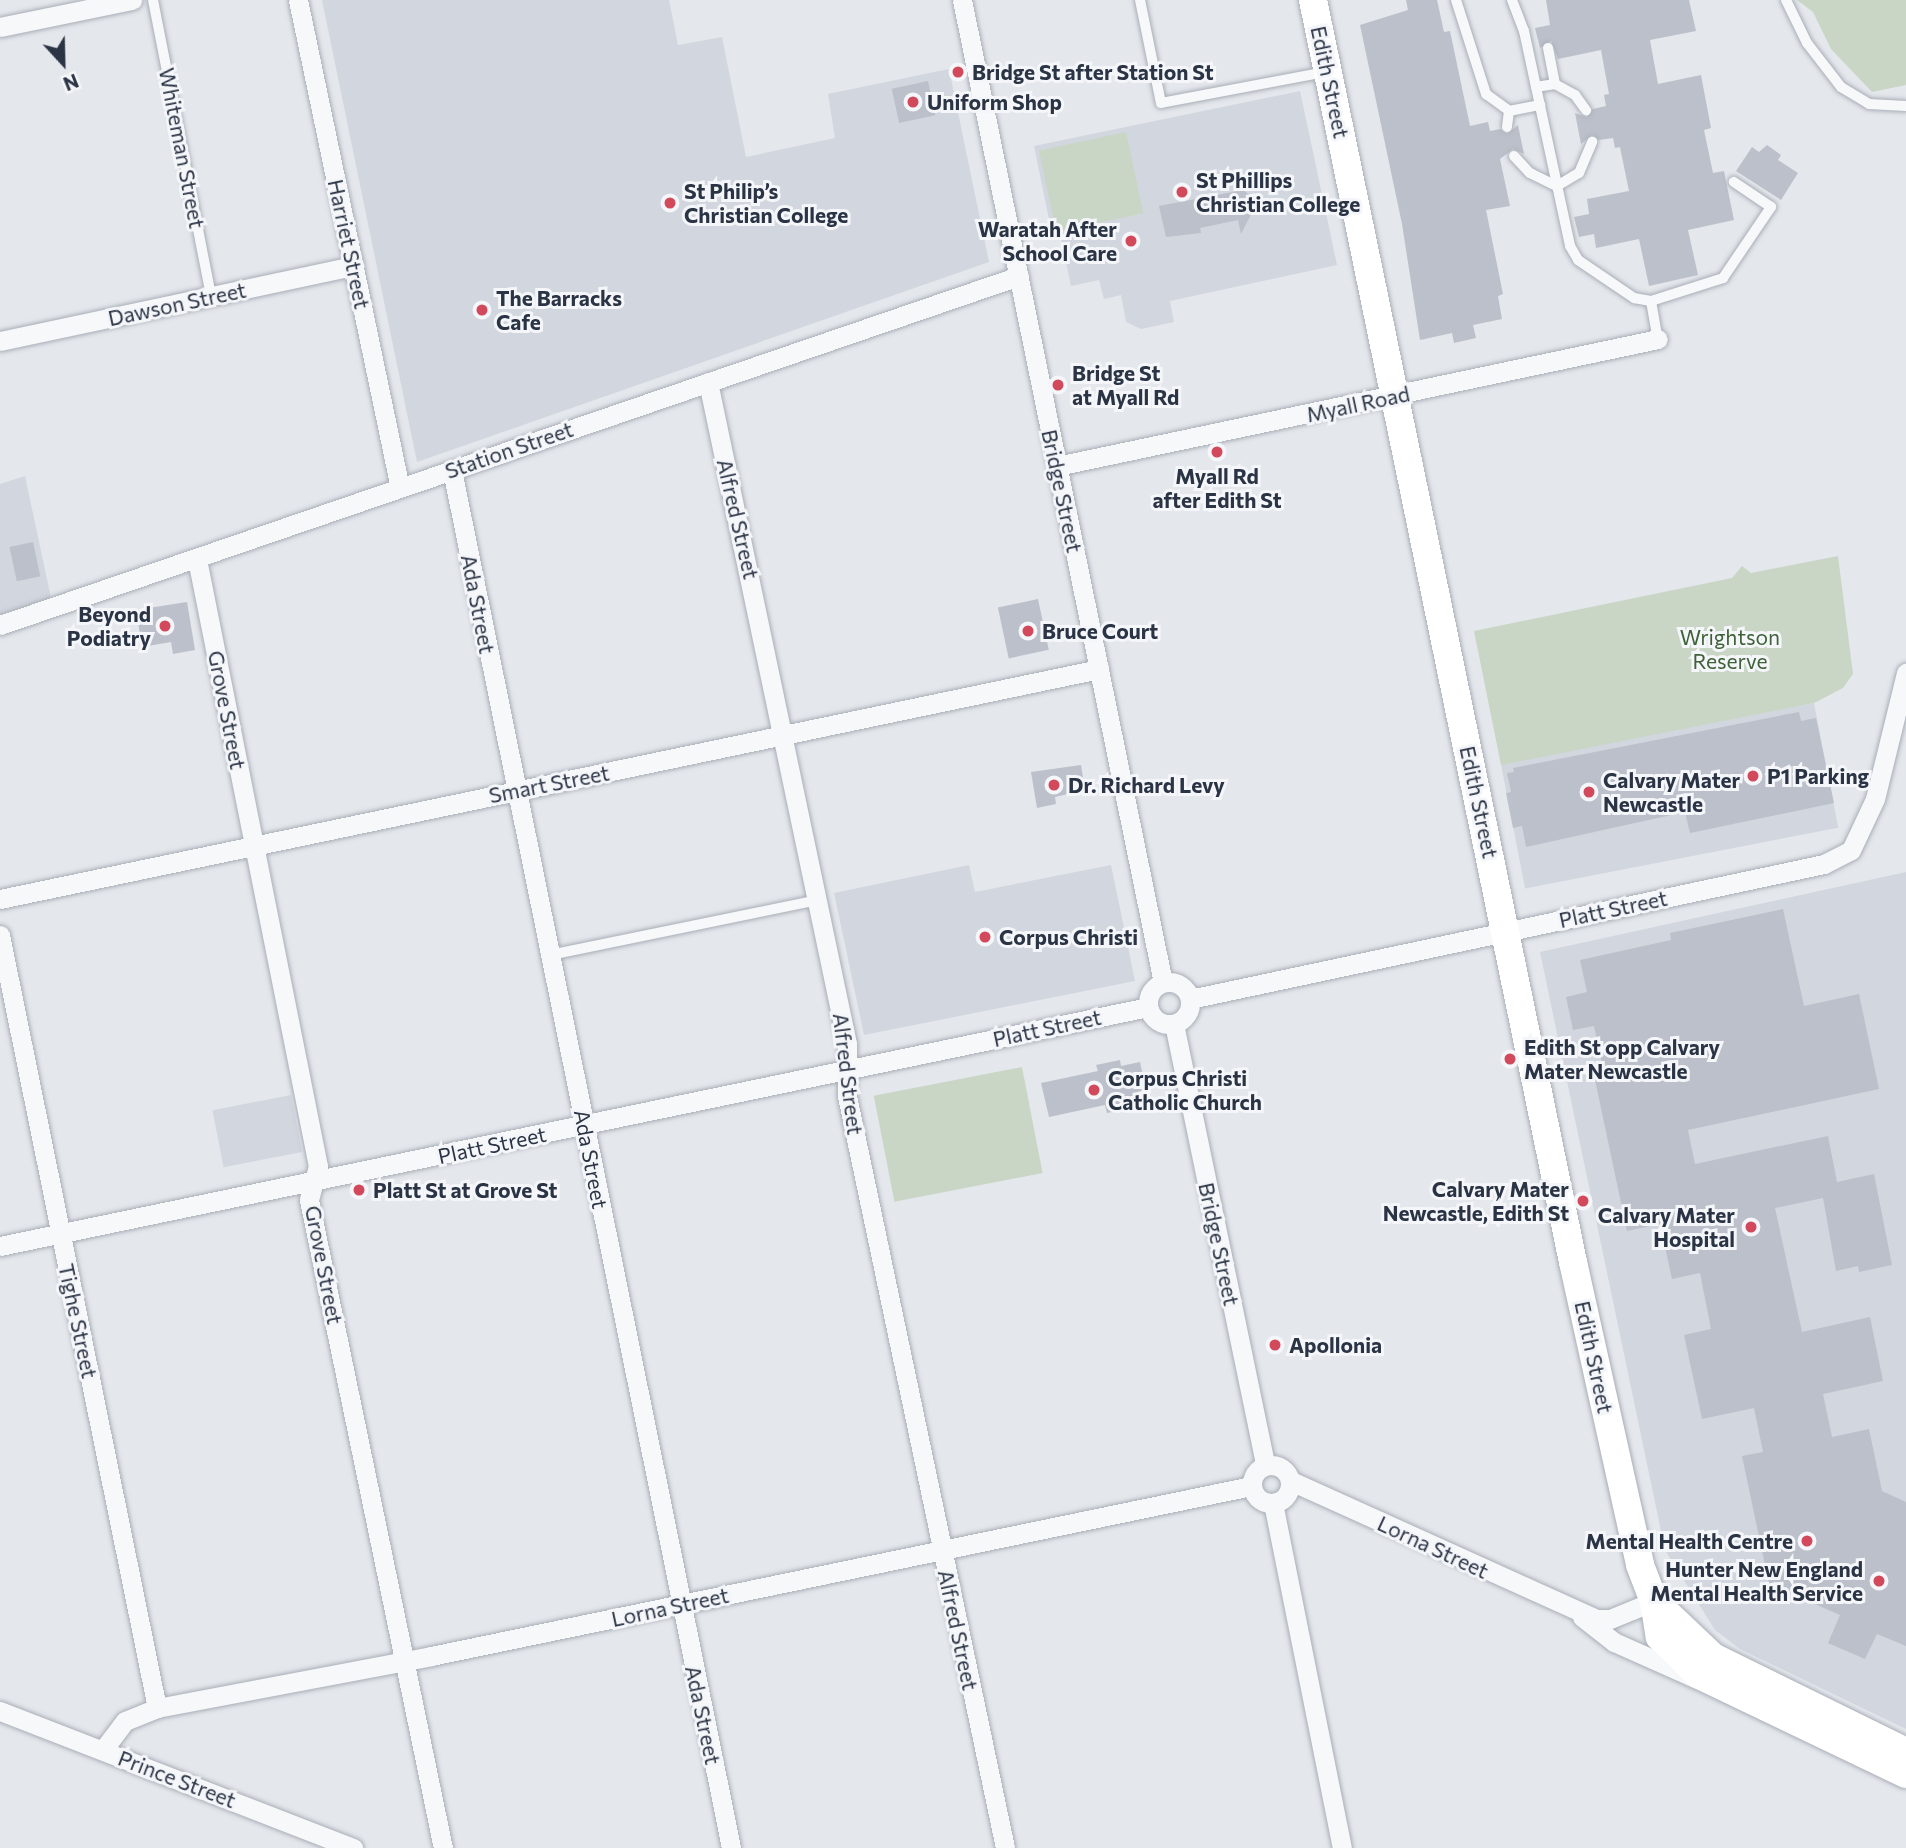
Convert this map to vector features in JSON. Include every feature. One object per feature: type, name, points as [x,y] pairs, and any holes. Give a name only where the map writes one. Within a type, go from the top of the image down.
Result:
[{"type":"main road","name":"Edith Street","points":[[1313,0],[1505,932],[1640,1565],[1654,1601]]},
{"type":"main road","name":"Lorna Street","points":[[1654,1601],[1665,1644],[1699,1675],[1745,1700],[1906,1774]]},
{"type":"main road","points":[[1654,1601],[1713,1657],[1906,1752]]},
{"type":"street","points":[[0,27],[132,0]]},
{"type":"street","name":"Harriet Street","points":[[298,0],[400,487]]},
{"type":"street","name":"Bridge Street","points":[[962,0],[1163,983]]},
{"type":"street","name":"Dawson Street","points":[[0,341],[354,266]]},
{"type":"street","name":"Station Street","points":[[0,625],[1019,276]]},
{"type":"street","name":"Myall Road","points":[[1057,466],[1395,397],[1658,339]]},
{"type":"street","name":"Alfred Street","points":[[708,382],[785,736],[849,1055],[847,1096],[1005,1848]]},
{"type":"street","name":"Ada Street","points":[[452,470],[731,1848]]},
{"type":"street","name":"Grove Street","points":[[197,559],[318,1166],[309,1200],[443,1848]]},
{"type":"street","name":"Smart Street","points":[[0,899],[1099,669]]},
{"type":"street","name":"Platt Street","points":[[1190,999],[1824,864],[1851,850],[1875,799],[1906,673]]},
{"type":"street","name":"Tighe Street","points":[[0,935],[157,1707]]},
{"type":"street","points":[[1163,983],[1178,984],[1190,999],[1186,1015],[1174,1024],[1157,1021],[1148,1007],[1149,995],[1163,983]]},
{"type":"street","name":"Platt Street","points":[[0,1246],[847,1072],[1148,1007]]},
{"type":"street","name":"Bridge Street","points":[[1174,1024],[1265,1465]]},
{"type":"street","points":[[1265,1465],[1282,1467],[1291,1482],[1286,1496],[1273,1503],[1259,1499],[1251,1486],[1253,1475],[1265,1465]]},
{"type":"street","name":"Lorna Street","points":[[1291,1482],[1575,1612],[1614,1642],[1745,1700]]},
{"type":"street","name":"Lorna Street","points":[[103,1750],[125,1721],[157,1707],[405,1661],[1251,1486]]},
{"type":"street","points":[[1273,1503],[1342,1848]]},
{"type":"street","name":"Lorna Street","points":[[1575,1612],[1610,1619],[1654,1601]]},
{"type":"street","name":"Prince Street","points":[[0,1711],[353,1848]]},
{"type":"lane","name":"Whiteman Street","points":[[153,0],[211,296]]},
{"type":"lane","points":[[1140,0],[1161,103],[1328,71]]},
{"type":"lane","points":[[1456,0],[1486,94],[1509,111],[1540,105]]},
{"type":"lane","points":[[1512,0],[1536,88],[1570,246],[1578,260],[1634,298],[1651,300],[1723,278],[1771,207],[1734,182]]},
{"type":"lane","points":[[1786,0],[1807,43],[1841,87],[1869,104],[1906,106]]},
{"type":"lane","points":[[1548,48],[1555,84]]},
{"type":"lane","points":[[1536,88],[1555,84],[1575,95],[1586,110]]},
{"type":"lane","points":[[1507,127],[1509,111]]},
{"type":"lane","points":[[1557,186],[1578,173],[1592,142]]},
{"type":"lane","points":[[1514,156],[1530,173],[1557,186]]},
{"type":"lane","points":[[1651,300],[1658,339]]},
{"type":"lane","points":[[550,955],[817,900]]},
{"type":"shaded area","name":"St Philip’s Christian College","points":[[322,0],[669,0],[678,45],[722,37],[746,157],[835,138],[828,94],[949,69],[989,262],[417,462]]},
{"type":"shaded area","name":"St Phillips Christian College","points":[[1300,91],[1337,265],[1170,301],[1174,322],[1141,329],[1126,322],[1121,295],[1104,299],[1099,280],[1071,286],[1061,238],[1053,239],[1034,146]]},
{"type":"shaded area","points":[[25,476],[51,598],[0,615],[0,484]]},
{"type":"shaded area","points":[[1814,703],[1838,828],[1525,889],[1501,764]]},
{"type":"shaded area","name":"Corpus Christi","points":[[969,865],[975,892],[1111,865],[1135,981],[864,1035],[834,893]]},
{"type":"shaded area","name":"Calvary Mater Hospital","points":[[1906,872],[1906,1729],[1740,1649],[1715,1630],[1665,1550],[1540,952]]},
{"type":"shaded area","points":[[291,1095],[302,1152],[224,1167],[212,1110]]},
{"type":"green space","points":[[1797,0],[1906,0],[1906,85],[1872,92],[1831,49],[1813,12]]},
{"type":"green space","points":[[1126,132],[1143,213],[1056,232],[1039,151]]},
{"type":"green space","name":"Wrightson Reserve","points":[[1838,556],[1853,674],[1843,688],[1814,703],[1501,765],[1474,631],[1732,578],[1742,566],[1751,573]]},
{"type":"green space","points":[[1022,1067],[1043,1173],[894,1202],[874,1096]]},
{"type":"building","points":[[1406,0],[1437,0],[1444,32],[1450,31],[1470,126],[1488,122],[1490,131],[1500,129],[1507,134],[1518,125],[1524,154],[1513,149],[1500,159],[1510,206],[1486,210],[1503,294],[1498,296],[1502,319],[1473,325],[1476,338],[1454,343],[1452,333],[1420,340],[1402,224],[1360,25],[1408,10]]},
{"type":"building","points":[[1546,0],[1689,0],[1696,31],[1650,40],[1658,84],[1701,75],[1711,128],[1704,130],[1713,173],[1724,171],[1734,220],[1688,230],[1698,275],[1649,286],[1639,239],[1596,248],[1594,234],[1579,237],[1574,217],[1589,214],[1587,199],[1629,191],[1620,147],[1615,148],[1613,138],[1599,140],[1592,135],[1581,144],[1575,113],[1587,117],[1593,109],[1606,106],[1604,95],[1609,94],[1601,50],[1558,59],[1551,41],[1540,48],[1535,28],[1550,25]]},
{"type":"building","name":"Uniform Shop","points":[[928,81],[935,115],[899,123],[892,89]]},
{"type":"building","points":[[1767,145],[1781,155],[1778,160],[1798,173],[1781,200],[1736,171],[1752,147],[1759,152]]},
{"type":"building","points":[[1243,190],[1258,201],[1241,234],[1238,220],[1200,228],[1201,233],[1166,237],[1159,206]]},
{"type":"building","points":[[33,542],[40,576],[17,581],[10,547]]},
{"type":"building","name":"Bruce Court","points":[[1038,599],[1049,650],[1009,658],[998,608]]},
{"type":"building","name":"Beyond Podiatry","points":[[187,602],[195,650],[173,654],[171,642],[142,647],[136,610]]},
{"type":"building","points":[[1799,712],[1801,721],[1816,718],[1834,803],[1690,833],[1685,812],[1526,847],[1522,826],[1513,828],[1506,793],[1511,792],[1507,773],[1514,772],[1513,768]]},
{"type":"building","name":"Dr. Richard Levy","points":[[1081,765],[1085,790],[1055,797],[1056,804],[1037,808],[1031,772]]},
{"type":"building","points":[[1783,909],[1804,1006],[1859,994],[1879,1089],[1688,1130],[1695,1164],[1828,1136],[1837,1182],[1874,1174],[1892,1265],[1859,1272],[1858,1266],[1836,1271],[1823,1198],[1775,1208],[1802,1332],[1870,1317],[1883,1381],[1823,1394],[1832,1437],[1869,1429],[1882,1491],[1906,1502],[1906,1646],[1877,1634],[1865,1659],[1828,1643],[1840,1615],[1769,1584],[1742,1456],[1763,1452],[1754,1408],[1702,1419],[1684,1335],[1711,1329],[1700,1273],[1672,1279],[1660,1224],[1627,1231],[1594,1075],[1604,1073],[1594,1026],[1573,1030],[1566,997],[1587,992],[1580,960],[1671,940],[1670,933]]},
{"type":"building","name":"Corpus Christi Catholic Church","points":[[1120,1060],[1121,1066],[1140,1062],[1147,1096],[1128,1100],[1130,1108],[1107,1113],[1105,1105],[1049,1117],[1041,1083],[1098,1071],[1096,1065]]},
{"type":"place","name":"Bridge St after Station St","points":[[958,72]]},
{"type":"place","name":"Uniform Shop","points":[[913,102]]},
{"type":"place","name":"St Phillips Christian College","points":[[1182,192]]},
{"type":"place","name":"St Philip’s Christian College","points":[[670,203]]},
{"type":"place","name":"Waratah After School Care","points":[[1131,241]]},
{"type":"place","name":"The Barracks Cafe","points":[[482,310]]},
{"type":"place","name":"Bridge St at Myall Rd","points":[[1058,385]]},
{"type":"place","name":"Myall Rd after Edith St","points":[[1217,452]]},
{"type":"place","name":"Beyond Podiatry","points":[[165,626]]},
{"type":"place","name":"Bruce Court","points":[[1028,631]]},
{"type":"place","name":"P1 Parking","points":[[1753,776]]},
{"type":"place","name":"Dr. Richard Levy","points":[[1054,785]]},
{"type":"place","name":"Calvary Mater Newcastle","points":[[1589,792]]},
{"type":"place","name":"Corpus Christi","points":[[985,937]]},
{"type":"place","name":"Edith St opp Calvary Mater Newcastle","points":[[1510,1059]]},
{"type":"place","name":"Corpus Christi Catholic Church","points":[[1094,1090]]},
{"type":"place","name":"Platt St at Grove St","points":[[359,1190]]},
{"type":"place","name":"Calvary Mater Newcastle, Edith St","points":[[1583,1201]]},
{"type":"place","name":"Calvary Mater Hospital","points":[[1751,1227]]},
{"type":"place","name":"Apollonia","points":[[1275,1345]]},
{"type":"place","name":"Mental Health Centre","points":[[1807,1541]]},
{"type":"place","name":"Hunter New England Mental Health Service","points":[[1879,1581]]}]
